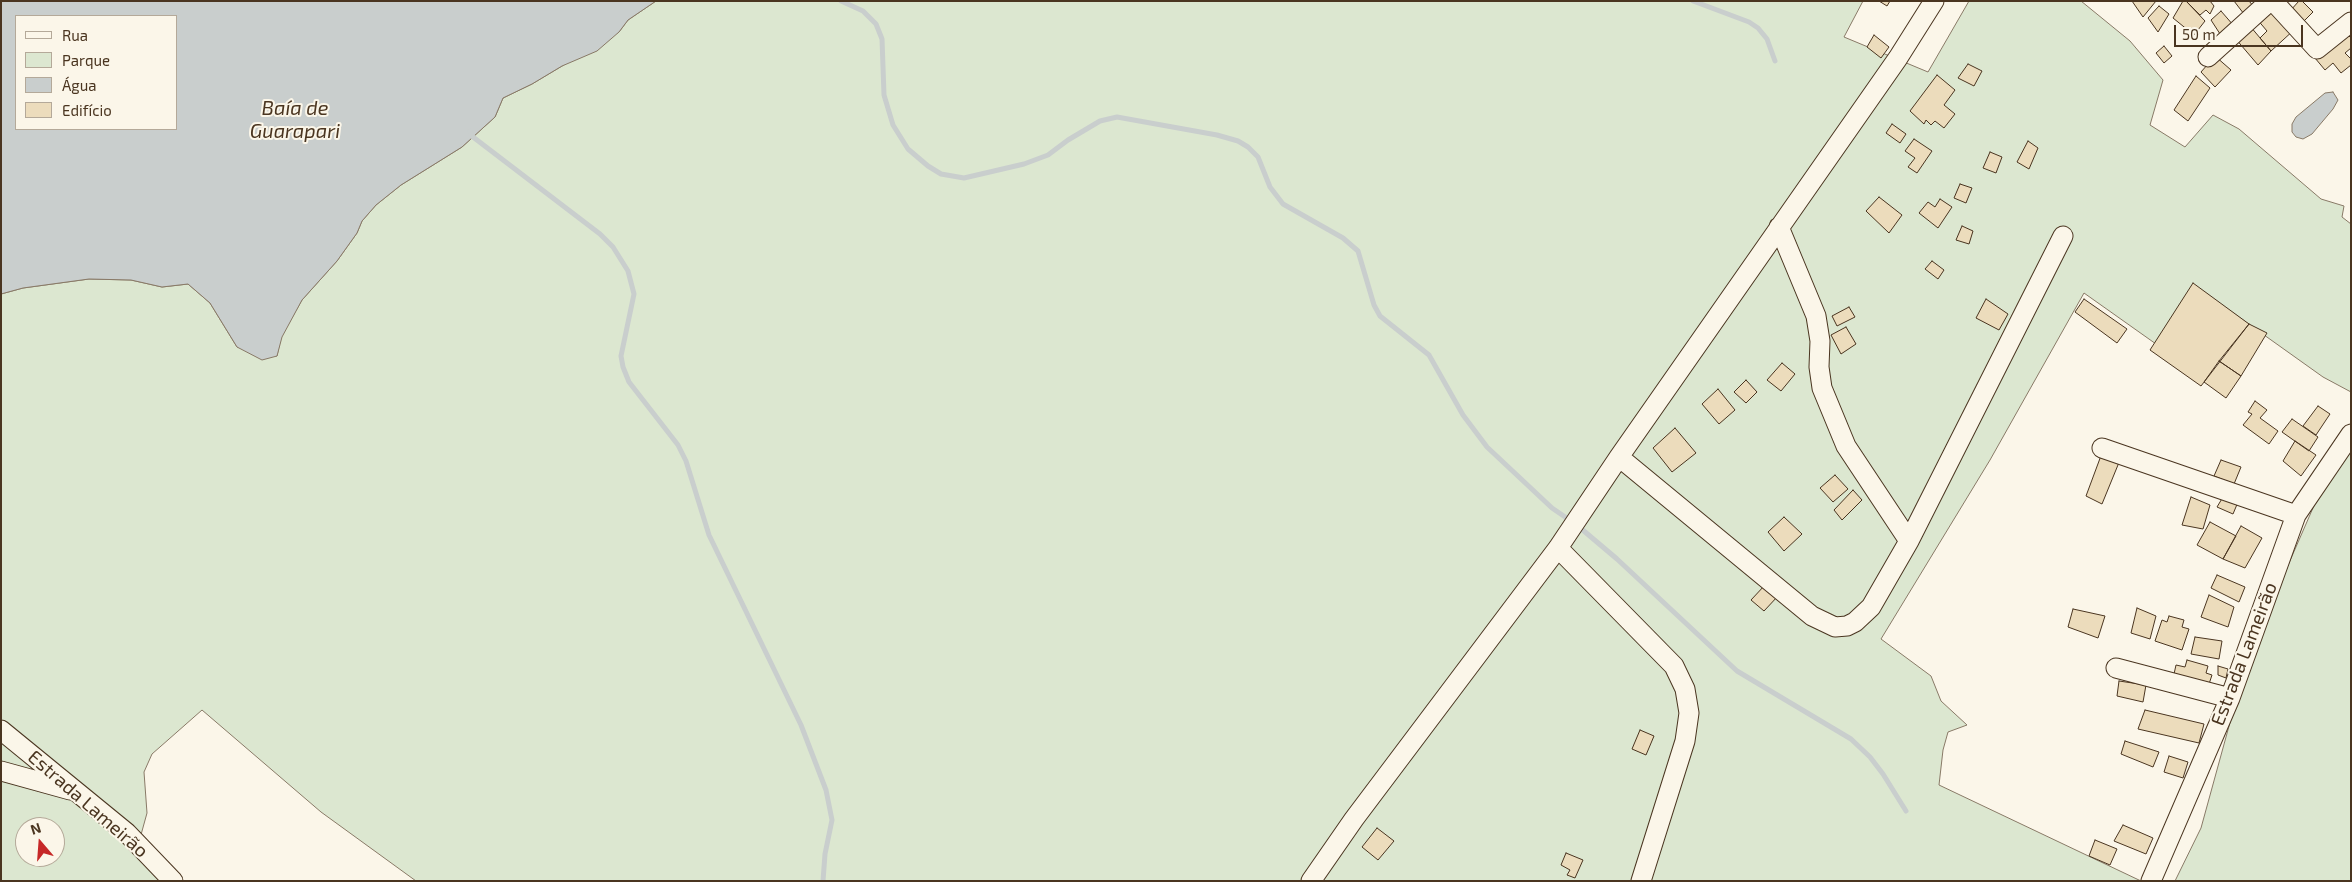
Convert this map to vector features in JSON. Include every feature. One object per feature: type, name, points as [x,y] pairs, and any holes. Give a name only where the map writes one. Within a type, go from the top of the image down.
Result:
[{"type":"street","points":[[1311,881],[1354,819],[1558,548],[1619,457],[1898,58],[1934,1]]},
{"type":"street","points":[[2208,57],[2272,1],[2317,49],[2351,22]]},
{"type":"street","points":[[1779,227],[1816,316],[1820,341],[1819,367],[1822,388],[1843,438],[1910,541]]},
{"type":"street","points":[[1619,457],[1812,616],[1835,626],[1847,626],[1855,622],[1872,607],[1910,541],[2063,236]]},
{"type":"street","name":"Estrada Lameirão","points":[[2151,881],[2230,698],[2296,515],[2351,434]]},
{"type":"street","points":[[2102,448],[2296,515]]},
{"type":"street","points":[[1558,548],[1674,666],[1685,690],[1689,713],[1685,741],[1641,881]]},
{"type":"street","points":[[2116,668],[2230,698]]},
{"type":"street","name":"Estrada Lameirão","points":[[1,730],[80,793],[127,834],[173,881]]},
{"type":"street","points":[[1,771],[80,793]]},
{"type":"green space","points":[[656,1],[1863,1],[1844,37],[1928,72],[1969,1],[2081,1],[2130,41],[2163,80],[2150,125],[2185,147],[2213,115],[2239,129],[2321,199],[2344,206],[2342,217],[2351,224],[2351,392],[2323,377],[2222,305],[2180,361],[2084,293],[1990,460],[1881,639],[1931,676],[1941,701],[1967,725],[1948,732],[1943,750],[1939,785],[2141,881],[416,881],[321,812],[202,710],[152,754],[144,772],[147,813],[139,842],[172,881],[1,881],[1,294],[23,288],[89,279],[131,280],[162,287],[188,284],[210,303],[237,347],[277,356],[281,337],[302,300],[337,261],[357,233],[362,221],[376,205],[401,185],[462,147],[495,117],[503,98],[532,84],[619,32],[628,20]]},
{"type":"green space","points":[[2351,439],[2351,881],[2175,881],[2201,828],[2248,657],[2316,501]]},
{"type":"water","name":"Baía de Guarapari","points":[[1,1],[656,1],[628,20],[619,32],[597,51],[562,66],[532,84],[503,98],[495,117],[462,147],[401,185],[376,205],[362,221],[357,233],[337,261],[302,300],[282,337],[277,356],[262,360],[237,347],[210,303],[188,284],[162,287],[131,280],[89,279],[23,288],[1,294]]},
{"type":"water","points":[[2333,92],[2338,100],[2333,109],[2312,134],[2303,139],[2296,137],[2292,132],[2292,124],[2296,117],[2325,93]]},
{"type":"building","points":[[1879,1],[1890,1],[1887,6]]},
{"type":"building","points":[[2132,1],[2156,1],[2143,17]]},
{"type":"building","points":[[2183,1],[2186,1],[2205,21],[2194,35],[2173,18]]},
{"type":"building","points":[[2186,1],[2210,1],[2214,6],[2210,14],[2206,10],[2200,15]]},
{"type":"building","points":[[2234,1],[2249,1],[2254,7],[2244,14]]},
{"type":"building","points":[[2299,1],[2302,1],[2313,12],[2301,24],[2290,11]]},
{"type":"building","points":[[2270,5],[2295,29],[2271,51],[2260,38],[2267,31],[2256,18]]},
{"type":"building","points":[[2159,6],[2169,14],[2158,32],[2148,18]]},
{"type":"building","points":[[2221,11],[2234,26],[2222,37],[2211,20]]},
{"type":"building","points":[[2250,26],[2271,51],[2258,65],[2235,38]]},
{"type":"building","points":[[2345,32],[2351,38],[2351,48],[2345,53],[2351,59],[2351,65],[2341,73],[2333,63],[2325,70],[2315,58]]},
{"type":"building","points":[[1874,35],[1889,47],[1881,58],[1867,47]]},
{"type":"building","points":[[2164,46],[2172,56],[2164,63],[2156,53]]},
{"type":"building","points":[[2215,56],[2231,70],[2215,87],[2201,72]]},
{"type":"building","points":[[1968,64],[1982,71],[1974,86],[1958,78]]},
{"type":"building","points":[[1937,75],[1955,90],[1944,105],[1955,114],[1944,128],[1935,121],[1931,125],[1926,120],[1924,124],[1910,111]]},
{"type":"building","points":[[2196,76],[2210,88],[2188,121],[2174,110]]},
{"type":"building","points":[[1892,124],[1906,134],[1900,143],[1886,133]]},
{"type":"building","points":[[1914,139],[1932,151],[1917,173],[1908,167],[1915,158],[1905,151]]},
{"type":"building","points":[[2028,141],[2038,148],[2029,169],[2017,162]]},
{"type":"building","points":[[1990,152],[2002,157],[1996,173],[1983,168]]},
{"type":"building","points":[[1960,184],[1972,188],[1966,203],[1954,198]]},
{"type":"building","points":[[1879,197],[1902,215],[1889,233],[1866,211]]},
{"type":"building","points":[[1940,199],[1952,207],[1938,228],[1919,213],[1928,202],[1935,207]]},
{"type":"building","points":[[1962,226],[1973,231],[1969,244],[1956,240]]},
{"type":"building","points":[[1932,261],[1944,270],[1938,279],[1925,269]]},
{"type":"building","points":[[2193,283],[2249,324],[2201,386],[2150,350]]},
{"type":"building","points":[[1986,299],[2008,314],[1999,330],[1976,318]]},
{"type":"building","points":[[2084,299],[2127,329],[2117,343],[2075,312]]},
{"type":"building","points":[[1849,307],[1855,317],[1837,326],[1832,316]]},
{"type":"building","points":[[2249,324],[2267,333],[2241,376],[2219,361]]},
{"type":"building","points":[[1846,327],[1856,344],[1841,354],[1831,335]]},
{"type":"building","points":[[2219,361],[2241,376],[2226,398],[2204,382]]},
{"type":"building","points":[[1782,363],[1795,374],[1781,391],[1767,380]]},
{"type":"building","points":[[1746,380],[1757,392],[1746,403],[1734,392]]},
{"type":"building","points":[[1718,389],[1735,410],[1719,424],[1702,404]]},
{"type":"building","points":[[2255,401],[2267,410],[2260,418],[2278,431],[2269,444],[2243,425],[2252,414],[2248,412]]},
{"type":"building","points":[[2318,406],[2330,414],[2316,435],[2303,426]]},
{"type":"building","points":[[2292,419],[2318,437],[2309,451],[2282,432]]},
{"type":"building","points":[[1675,428],[1696,453],[1672,472],[1653,448]]},
{"type":"building","points":[[2295,441],[2316,455],[2301,476],[2283,461]]},
{"type":"building","points":[[2102,453],[2120,460],[2102,504],[2086,496]]},
{"type":"building","points":[[2221,460],[2241,467],[2234,484],[2214,476]]},
{"type":"building","points":[[1835,475],[1848,489],[1833,502],[1820,488]]},
{"type":"building","points":[[1853,490],[1862,500],[1842,520],[1834,510]]},
{"type":"building","points":[[2191,497],[2210,505],[2203,529],[2182,525]]},
{"type":"building","points":[[2223,497],[2238,502],[2233,514],[2217,507]]},
{"type":"building","points":[[1784,517],[1802,534],[1784,551],[1768,532]]},
{"type":"building","points":[[2210,522],[2236,536],[2223,559],[2197,545]]},
{"type":"building","points":[[2241,526],[2262,538],[2245,568],[2223,559]]},
{"type":"building","points":[[2217,575],[2245,587],[2239,602],[2211,588]]},
{"type":"building","points":[[1765,585],[1778,596],[1764,611],[1751,600]]},
{"type":"building","points":[[2209,595],[2234,607],[2228,627],[2201,617]]},
{"type":"building","points":[[2137,608],[2156,616],[2150,639],[2131,633]]},
{"type":"building","points":[[2073,609],[2105,616],[2098,638],[2068,627]]},
{"type":"building","points":[[2169,616],[2184,620],[2182,627],[2189,629],[2182,650],[2155,641],[2162,620],[2167,622]]},
{"type":"building","points":[[2195,637],[2222,641],[2219,659],[2191,654]]},
{"type":"building","points":[[2187,660],[2208,666],[2206,673],[2212,675],[2209,684],[2174,674],[2176,665],[2185,667]]},
{"type":"building","points":[[2218,666],[2228,669],[2226,678],[2218,675]]},
{"type":"building","points":[[2119,681],[2146,685],[2143,702],[2117,696]]},
{"type":"building","points":[[2145,710],[2204,724],[2199,743],[2138,729]]},
{"type":"building","points":[[1640,730],[1654,736],[1646,755],[1632,749]]},
{"type":"building","points":[[2125,741],[2159,752],[2153,767],[2121,754]]},
{"type":"building","points":[[2169,756],[2188,762],[2183,778],[2164,772]]},
{"type":"building","points":[[2123,825],[2153,838],[2146,854],[2114,841]]},
{"type":"building","points":[[1377,828],[1394,841],[1378,860],[1362,847]]},
{"type":"building","points":[[2095,840],[2117,849],[2110,865],[2089,856]]},
{"type":"building","points":[[1566,853],[1583,860],[1575,878],[1567,875],[1570,870],[1561,865]]},
{"type":"waterway","points":[[841,1],[863,11],[876,24],[882,39],[884,95],[893,125],[908,149],[941,174],[964,178],[1024,164],[1048,155],[1068,140],[1100,121],[1117,117],[1217,135],[1238,141],[1248,147],[1258,157],[1270,187],[1283,204],[1343,238],[1358,251],[1374,305],[1380,316],[1429,355],[1463,415],[1487,447],[1552,508],[1571,521]]},
{"type":"waterway","points":[[1693,1],[1749,22],[1758,28],[1767,39],[1775,61]]},
{"type":"waterway","points":[[470,131],[473,137],[600,234],[613,247],[628,271],[634,294],[621,356],[623,367],[629,382],[678,445],[686,461],[709,535],[801,725],[826,790],[832,820],[825,854],[823,881]]},
{"type":"waterway","points":[[1578,526],[1617,559],[1737,671],[1851,739],[1870,757],[1883,774],[1906,811]]}]
